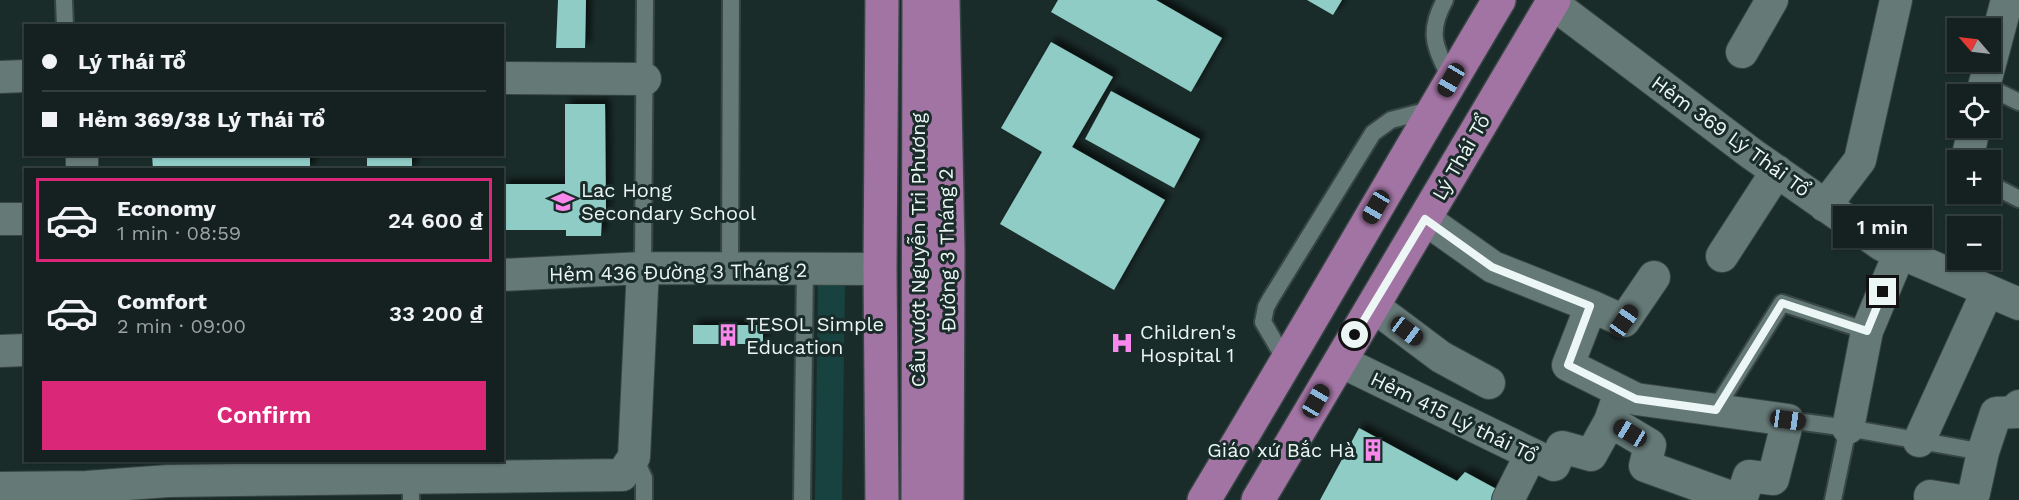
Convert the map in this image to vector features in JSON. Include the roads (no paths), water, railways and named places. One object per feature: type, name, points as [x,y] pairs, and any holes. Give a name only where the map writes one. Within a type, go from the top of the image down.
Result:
[{"type":"main road","points":[[882,0],[867,270],[882,500]]},
{"type":"main road","name":"Cầu vượt Nguyễn Tri Phương","points":[[918,500],[919,0]]},
{"type":"main road","name":"Đường 3 Tháng 2","points":[[943,0],[955,114],[958,402],[968,500]]},
{"type":"main road","name":"Đường 3 Tháng 2","points":[[955,114],[964,0]]},
{"type":"main road","points":[[1204,500],[1287,363],[1376,207],[1499,0]]},
{"type":"main road","name":"Lý Thái Tổ","points":[[1258,500],[1553,1]]},
{"type":"main road","points":[[1376,207],[1422,225]]},
{"type":"main road","name":"Đường 3 Tháng 2","points":[[947,500],[958,402]]},
{"type":"street","points":[[1742,52],[1772,0]]},
{"type":"street","points":[[1825,206],[1860,160],[1896,0]]},
{"type":"street","name":"Hẻm 369 Lý Thái Tổ","points":[[1553,1],[1777,171],[1882,245],[1899,254],[2010,296]]},
{"type":"street","points":[[1985,84],[2010,10]]},
{"type":"street","points":[[0,77],[24,76]]},
{"type":"street","points":[[504,78],[645,79]]},
{"type":"street","points":[[1722,256],[1777,171]]},
{"type":"street","points":[[0,219],[24,219]]},
{"type":"street","points":[[1422,225],[1492,267],[1624,321],[1654,277]]},
{"type":"street","points":[[1848,428],[1867,331],[1899,254]]},
{"type":"street","points":[[0,488],[87,482],[169,491],[411,489],[622,475],[634,457],[643,268]]},
{"type":"street","name":"Hẻm 436 Đường 3 Tháng 2","points":[[504,275],[643,268],[867,270]]},
{"type":"street","points":[[1919,441],[2010,296]]},
{"type":"street","points":[[1373,306],[1441,357],[1489,383]]},
{"type":"street","points":[[1590,306],[1568,365],[1636,399],[1788,420],[1773,479],[1749,477],[1740,500],[1645,466],[1650,445],[1610,421],[1621,392]]},
{"type":"street","points":[[0,351],[24,350]]},
{"type":"street","name":"Hẻm 415 Lý thái Tổ","points":[[1340,361],[1554,465],[1562,447],[1591,456],[1610,421]]},
{"type":"street","points":[[1961,498],[1983,452],[1996,413],[2017,412],[2019,405]]},
{"type":"street","points":[[1508,500],[1531,454]]},
{"type":"lane","points":[[64,0],[65,24]]},
{"type":"lane","points":[[643,268],[645,0]]},
{"type":"lane","points":[[730,269],[731,0]]},
{"type":"lane","points":[[1445,0],[1437,15],[1434,36],[1435,47],[1451,80]]},
{"type":"lane","points":[[2001,96],[2019,102]]},
{"type":"lane","points":[[1287,363],[1263,322],[1266,307],[1271,298],[1372,133],[1380,125],[1391,120],[1434,109]]},
{"type":"lane","points":[[2001,189],[2019,198]]},
{"type":"lane","points":[[802,500],[805,270]]},
{"type":"lane","points":[[1716,410],[1782,303],[1867,331]]},
{"type":"lane","points":[[1788,420],[1848,428],[1983,452]]},
{"type":"lane","points":[[1833,500],[1848,428]]},
{"type":"lane","points":[[634,457],[644,478],[644,500]]},
{"type":"place","name":"Lac Hong Secondary School","points":[[563,202]]},
{"type":"place","name":"TESOL Simple Education","points":[[728,335]]},
{"type":"place","name":"Children's Hospital 1","points":[[1122,343]]},
{"type":"place","name":"Giáo xứ Bắc Hà","points":[[1373,450]]}]
